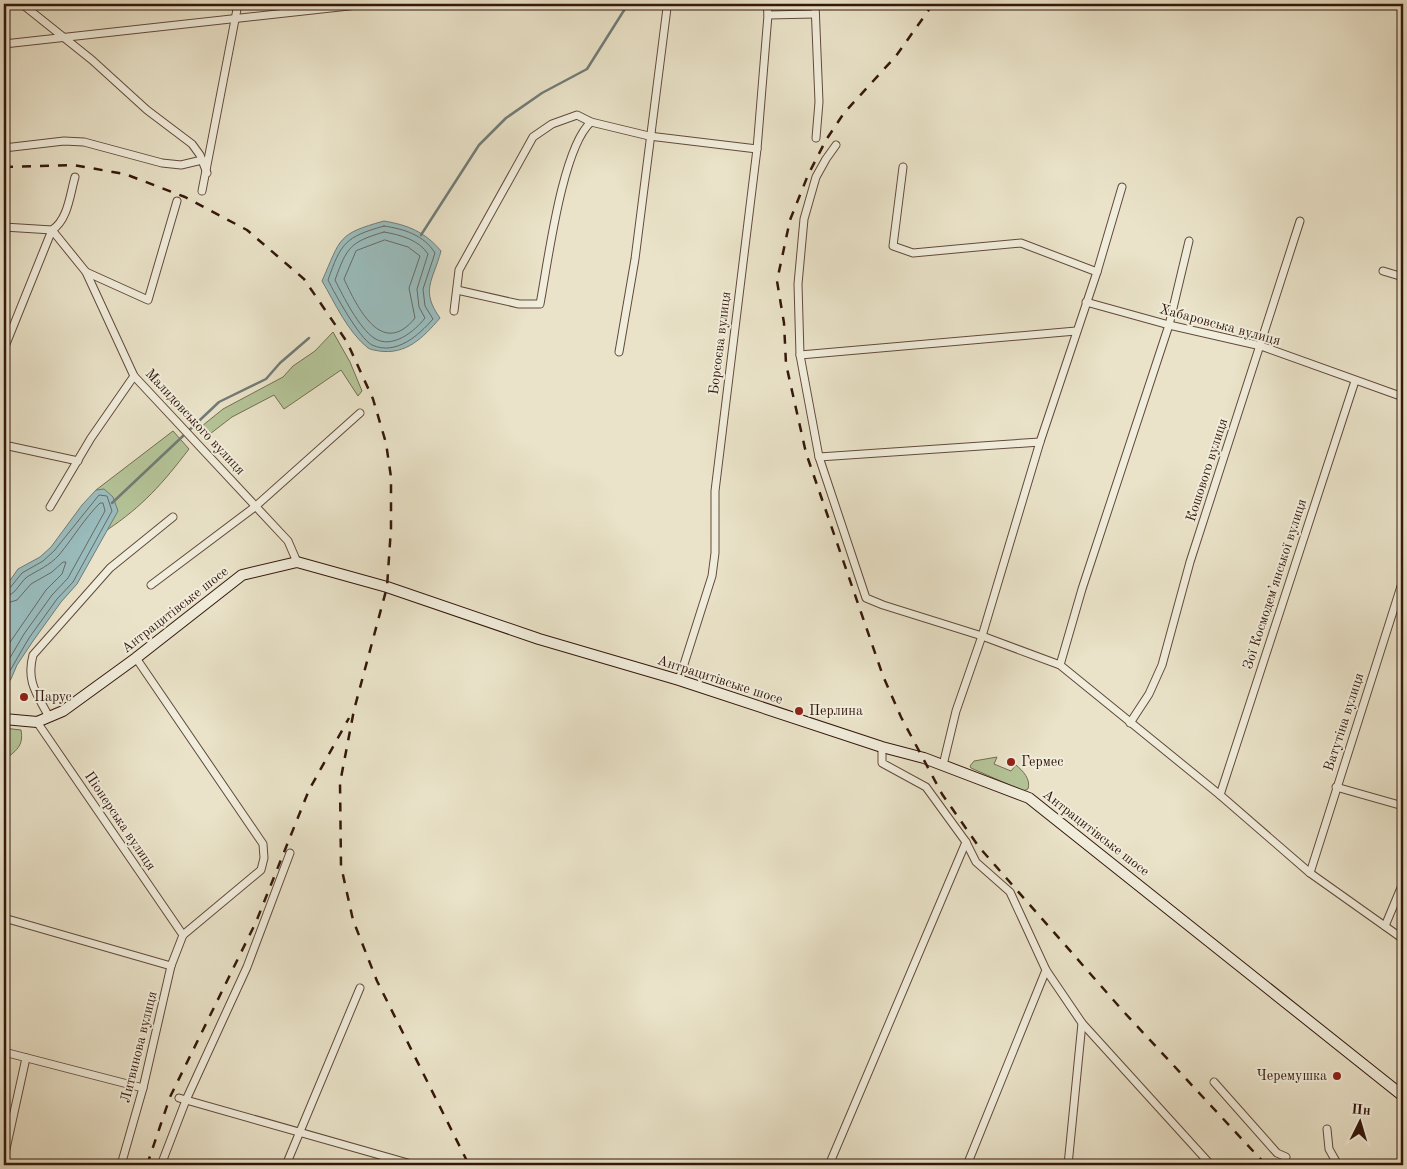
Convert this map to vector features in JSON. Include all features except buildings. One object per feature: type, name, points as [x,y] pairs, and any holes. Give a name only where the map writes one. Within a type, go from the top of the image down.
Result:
[{"type":"main road","name":"Антрацитівське шосе","points":[[37,722],[63,711],[136,658],[242,575],[297,562],[387,587],[539,639],[679,680],[882,747],[943,765],[1029,798],[1403,1096]]},
{"type":"main road","points":[[4,719],[37,722]]},
{"type":"street","points":[[22,4],[62,38],[92,60],[147,110],[192,144],[202,160],[207,173]]},
{"type":"street","points":[[202,190],[207,173],[238,4]]},
{"type":"street","points":[[4,44],[367,4]]},
{"type":"street","name":"Борсоєва вулиця","points":[[679,680],[712,576],[715,553],[715,491],[756,149],[768,15],[767,4]]},
{"type":"street","points":[[815,4],[819,102],[816,138]]},
{"type":"street","points":[[619,352],[635,259],[649,136],[667,8]]},
{"type":"street","points":[[768,15],[815,14]]},
{"type":"street","points":[[454,311],[459,270],[462,263],[533,137],[552,124],[577,115],[591,122],[649,136],[756,149]]},
{"type":"street","points":[[457,290],[519,304],[540,304],[568,164],[584,129],[591,122]]},
{"type":"street","points":[[4,148],[84,142],[162,163],[181,165],[202,160]]},
{"type":"street","points":[[836,145],[816,177],[804,219],[798,284],[800,355],[819,457],[866,598],[883,606],[982,636],[1060,666],[1220,795],[1310,873],[1403,939]]},
{"type":"street","points":[[903,167],[893,246],[913,253],[1021,243],[1097,272]]},
{"type":"street","points":[[4,349],[52,230],[58,226],[64,216],[75,177]]},
{"type":"street","points":[[943,765],[956,711],[982,636],[1040,442],[1097,272],[1122,187]]},
{"type":"street","points":[[86,272],[148,300],[176,201]]},
{"type":"street","name":"Кошового вулиця","points":[[1130,723],[1149,694],[1162,665],[1190,562],[1300,221]]},
{"type":"street","points":[[4,226],[52,230]]},
{"type":"street","name":"Малидовського вулиця","points":[[52,230],[86,272],[134,376],[288,541],[297,562]]},
{"type":"street","points":[[1060,666],[1082,588],[1168,324],[1189,241]]},
{"type":"street","points":[[1383,271],[1403,277]]},
{"type":"street","name":"Хабаровська вулиця","points":[[1086,302],[1261,346],[1403,397]]},
{"type":"street","points":[[800,355],[1076,331]]},
{"type":"street","points":[[50,507],[91,438],[134,376]]},
{"type":"street","name":"Зої Космодем’янської вулиця","points":[[1220,795],[1355,381]]},
{"type":"street","points":[[151,585],[256,506],[360,413]]},
{"type":"street","points":[[819,457],[1040,442]]},
{"type":"street","points":[[4,444],[78,461]]},
{"type":"street","points":[[48,717],[32,684],[29,670],[33,655],[110,568],[173,518]]},
{"type":"street","name":"Ватутіна вулиця","points":[[1310,873],[1403,580]]},
{"type":"street","points":[[136,658],[263,844],[264,858],[260,870],[183,935]]},
{"type":"street","name":"Піонерська вулиця","points":[[37,722],[183,935]]},
{"type":"street","points":[[882,747],[882,762],[926,787],[966,842],[976,862],[1010,892],[1046,970],[1082,1022],[1211,1165]]},
{"type":"street","points":[[1336,787],[1403,806]]},
{"type":"street","points":[[829,1165],[966,842]]},
{"type":"street","points":[[161,1165],[182,1099],[247,967],[290,853]]},
{"type":"street","points":[[1385,926],[1403,883]]},
{"type":"street","points":[[4,918],[171,966]]},
{"type":"street","name":"Литвинова вулиця","points":[[121,1165],[142,1088],[171,966],[183,935]]},
{"type":"street","points":[[967,1165],[1046,970]]},
{"type":"street","points":[[286,1165],[301,1134],[360,988]]},
{"type":"street","points":[[1068,1165],[1082,1022]]},
{"type":"street","points":[[4,1052],[142,1088]]},
{"type":"street","points":[[4,1158],[26,1058]]},
{"type":"street","points":[[1214,1082],[1277,1153],[1286,1157]]},
{"type":"street","points":[[182,1099],[415,1165]]},
{"type":"street","points":[[1328,1129],[1329,1149],[1338,1165]]},
{"type":"green space","points":[[333,332],[350,362],[362,391],[358,396],[341,370],[284,409],[274,395],[232,417],[206,437],[197,430],[223,409],[283,377],[293,366],[315,351]]},
{"type":"green space","points":[[173,431],[189,449],[152,493],[107,530],[117,511],[96,490]]},
{"type":"green space","points":[[4,728],[21,730],[22,736],[18,748],[4,760]]},
{"type":"green space","points":[[997,757],[994,764],[1011,771],[1016,765],[1021,770],[1026,776],[1029,785],[1028,789],[1023,791],[970,766],[974,761]]},
{"type":"water","points":[[384,221],[416,230],[435,244],[441,251],[429,292],[434,308],[440,318],[413,344],[406,348],[389,352],[370,349],[361,341],[342,316],[322,281],[333,255],[342,240],[357,230]]},
{"type":"water","points":[[104,489],[113,497],[118,511],[77,584],[61,602],[33,641],[4,688],[4,589],[18,569],[40,557],[51,547],[82,505],[96,490]]},
{"type":"waterway","points":[[421,235],[479,145],[506,118],[542,93],[587,69],[628,4]]},
{"type":"waterway","points":[[112,503],[219,402],[266,379],[280,363],[309,338]]},
{"type":"railway","points":[[933,4],[896,56],[844,113],[826,140],[808,175],[790,220],[777,281],[784,323],[786,364],[806,453],[883,676],[901,717],[942,794],[979,847],[1123,1011],[1266,1165]]},
{"type":"railway","points":[[4,167],[73,165],[125,174],[185,197],[247,230],[304,279],[347,342],[373,399],[386,443],[391,477],[391,528],[387,587],[354,710],[340,783],[341,866],[353,920],[377,981],[469,1165]]},
{"type":"railway","points":[[147,1165],[170,1097],[256,922],[309,790],[349,718]]},
{"type":"place","name":"Парус","points":[[24,697]]},
{"type":"place","name":"Перлина","points":[[799,711]]},
{"type":"place","name":"Гермес","points":[[1011,762]]},
{"type":"place","name":"Черемушка","points":[[1337,1076]]}]
